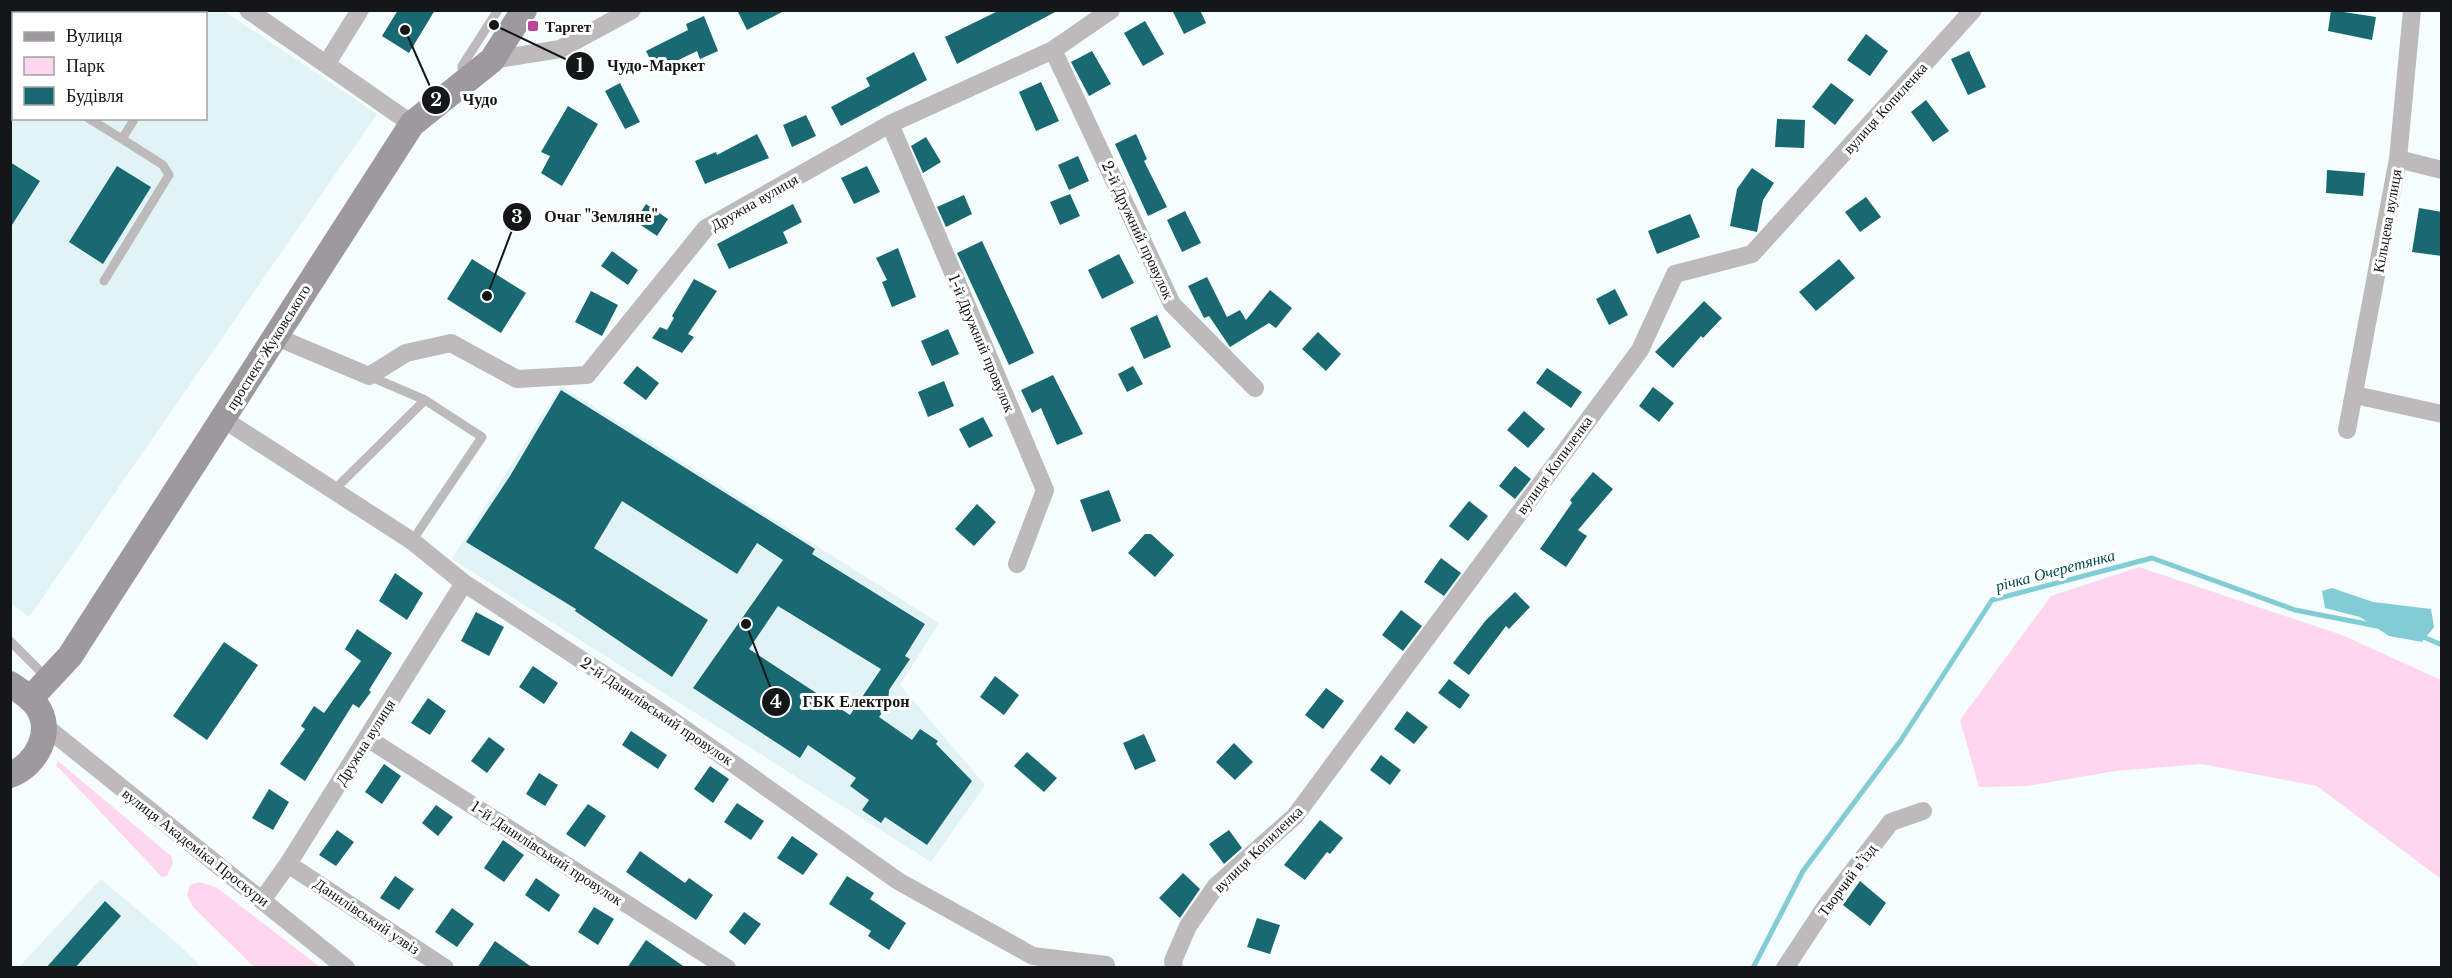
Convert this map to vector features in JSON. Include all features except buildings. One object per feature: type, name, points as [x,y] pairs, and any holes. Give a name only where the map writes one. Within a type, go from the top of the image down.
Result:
[{"type":"street","points":[[248,10],[412,124]]},
{"type":"street","points":[[327,63],[360,10]]},
{"type":"street","name":"проспект Жуковського","points":[[20,691],[48,679],[70,656],[412,124],[492,60],[524,10]]},
{"type":"street","points":[[492,60],[560,49],[632,10]]},
{"type":"street","name":"Дружна вулиця","points":[[369,376],[406,353],[451,344],[517,379],[587,375],[706,228],[890,124],[1053,50],[1111,10]]},
{"type":"street","name":"вулиця Копиленка","points":[[1174,968],[1173,961],[1188,926],[1216,886],[1295,816],[1640,350],[1675,274],[1752,254],[1973,10]]},
{"type":"street","name":"Кільцева вулиця","points":[[2348,430],[2398,159],[2412,10]]},
{"type":"street","name":"2-й Дружний провулок","points":[[1053,50],[1172,304],[1255,388]]},
{"type":"street","name":"1-й Дружний провулок","points":[[890,124],[1045,490],[1017,564]]},
{"type":"street","points":[[2398,159],[2442,170]]},
{"type":"street","points":[[274,336],[369,376]]},
{"type":"street","points":[[2355,395],[2442,414]]},
{"type":"street","name":"2-й Данилівський провулок","points":[[223,419],[334,489],[411,541],[464,583],[655,708],[898,881],[1034,956],[1106,965]]},
{"type":"street","name":"Дружна вулиця","points":[[263,899],[288,864],[464,583]]},
{"type":"street","name":"вулиця Академіка Проскури","points":[[20,691],[37,706],[46,727],[263,899],[346,968]]},
{"type":"street","points":[[10,775],[30,762],[40,750],[46,727]]},
{"type":"street","name":"1-й Данилівський провулок","points":[[367,738],[727,968]]},
{"type":"street","name":"Творчий в’їзд","points":[[1785,968],[1826,906],[1891,822],[1923,811]]},
{"type":"street","name":"Данилівський узвіз","points":[[288,864],[445,968]]},
{"type":"lane","points":[[464,83],[462,66],[498,10]]},
{"type":"lane","points":[[91,120],[162,165],[169,175],[104,281]]},
{"type":"lane","points":[[122,140],[134,120]]},
{"type":"lane","points":[[369,376],[425,400],[482,437],[411,541]]},
{"type":"lane","points":[[334,489],[425,400]]},
{"type":"lane","points":[[10,641],[48,679]]},
{"type":"shaded area","points":[[11,11],[224,11],[377,114],[29,617],[11,603]]},
{"type":"shaded area","points":[[561,386],[939,623],[900,685],[985,785],[931,862],[452,559]]},
{"type":"shaded area","points":[[101,879],[179,945],[201,967],[18,968]]},
{"type":"green space","points":[[2139,567],[2342,635],[2441,680],[2441,879],[2317,786],[2201,764],[2115,771],[2028,786],[1979,787],[1960,720],[2051,596]]},
{"type":"green space","points":[[58,761],[171,856],[173,863],[167,876],[162,877],[56,765]]},
{"type":"green space","points":[[199,882],[216,887],[320,967],[254,967],[193,907],[187,895],[190,885]]},
{"type":"water","points":[[2332,588],[2373,602],[2431,609],[2434,627],[2422,642],[2389,636],[2360,617],[2325,608],[2322,591]]},
{"type":"waterway","name":"річка Очеретянка","points":[[1753,968],[1803,871],[1901,740],[1992,600],[2152,558],[2295,610],[2377,626]]},
{"type":"waterway","name":"річка Очеретянка","points":[[2421,636],[2442,645]]},
{"type":"place","name":"Чудо-Маркет","points":[[494,25]]},
{"type":"place","name":"Таргет","points":[[533,26]]},
{"type":"place","name":"Чудо","points":[[405,30]]},
{"type":"place","name":"Очаг \"Земляне\"","points":[[487,296]]},
{"type":"place","name":"ГБК Електрон","points":[[746,624]]}]
